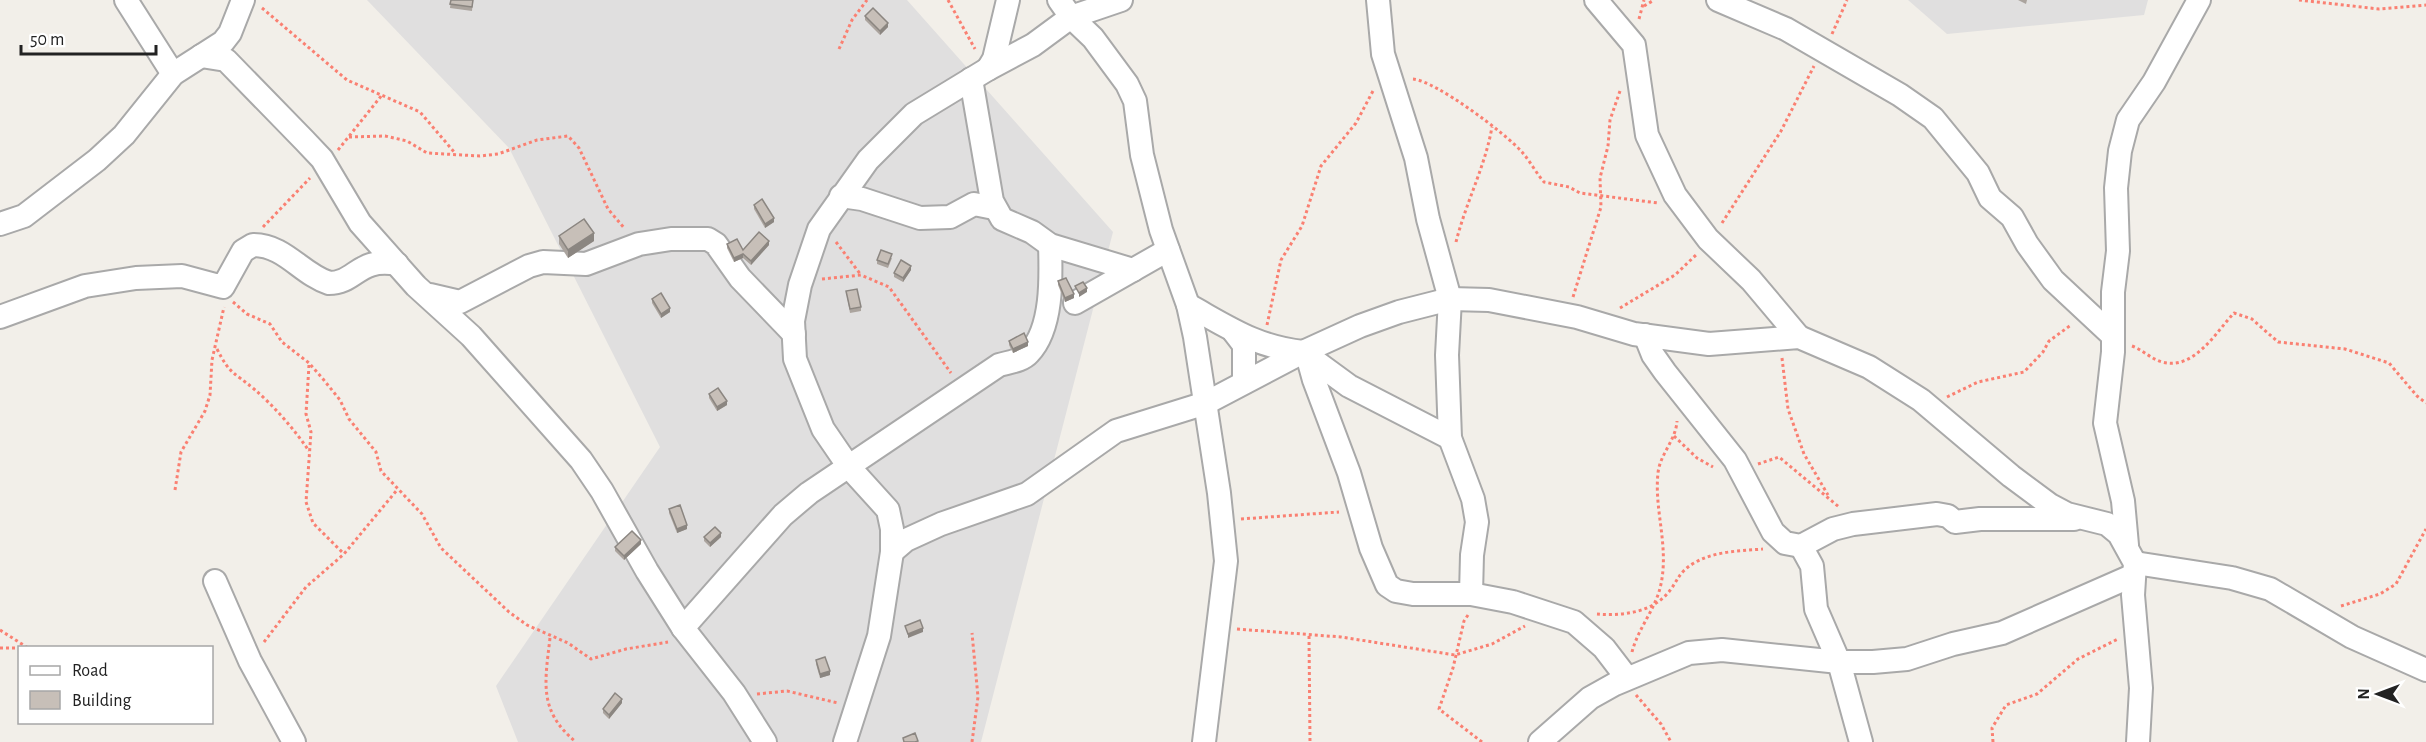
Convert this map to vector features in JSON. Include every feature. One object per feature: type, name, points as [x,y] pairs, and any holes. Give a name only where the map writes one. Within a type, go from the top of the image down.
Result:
[{"type":"street","points":[[126,0],[173,74]]},
{"type":"street","points":[[981,72],[994,59],[1008,0]]},
{"type":"street","points":[[854,729],[879,636],[892,552],[892,529],[888,510],[849,467],[823,429],[795,359],[793,321],[801,285],[823,224],[841,196],[889,136],[914,114],[981,72],[1033,45],[1066,6],[1121,0]]},
{"type":"street","points":[[1378,0],[1386,65],[1416,158],[1428,219],[1450,299],[1447,356],[1450,438],[1477,512],[1478,531],[1472,555],[1474,595]]},
{"type":"street","points":[[1596,0],[1634,45],[1647,135],[1659,164],[1683,207],[1708,239],[1751,279],[1789,338]]},
{"type":"street","points":[[2138,742],[2141,688],[2132,561],[2123,501],[2105,423],[2118,252],[2116,188],[2123,135],[2128,120],[2154,82],[2199,0]]},
{"type":"street","points":[[0,224],[24,216],[97,160],[124,135],[173,74],[223,42],[244,1]]},
{"type":"street","points":[[1723,1],[1786,29],[1900,95],[1933,118],[1978,173],[1990,198],[2012,217],[2027,244],[2053,279],[2086,312],[2113,333]]},
{"type":"street","points":[[1066,6],[1127,84],[1135,101],[1142,155],[1168,250],[1188,305],[1206,403],[1226,561],[1204,742]]},
{"type":"street","points":[[201,56],[226,60],[325,164],[360,223],[425,293],[471,336],[581,460],[602,491],[647,572],[682,628],[738,699],[765,742]]},
{"type":"street","points":[[981,72],[994,208],[1002,219],[1032,232],[1050,245],[1132,270]]},
{"type":"street","points":[[841,196],[862,199],[920,218],[950,217],[974,204],[994,208]]},
{"type":"street","points":[[425,293],[460,302],[529,266],[543,262],[595,263],[639,244],[691,238],[708,239],[716,244],[740,278],[794,334]]},
{"type":"street","points":[[0,317],[9,311],[57,298],[86,286],[135,278],[182,276],[226,289],[247,247],[253,244],[271,247],[329,283],[344,279],[371,263],[397,264]]},
{"type":"street","points":[[682,628],[783,515],[809,493],[999,365],[1028,355],[1051,297],[1050,245]]},
{"type":"street","points":[[1075,303],[1168,250]]},
{"type":"street","points":[[892,552],[906,540],[957,517],[1000,505],[1027,494],[1116,431],[1206,403],[1244,382],[1374,321],[1450,299],[1489,300],[1593,321],[1645,335],[1710,344],[1789,338],[1869,368],[1923,402],[2011,476],[2050,505],[2082,519]]},
{"type":"street","points":[[1188,305],[1234,332],[1258,342],[1278,349],[1306,353],[1349,386],[1450,438]]},
{"type":"street","points":[[1234,332],[1244,345],[1244,382]]},
{"type":"street","points":[[1645,335],[1653,355],[1665,372],[1723,443],[1773,532],[1780,540],[1796,546],[1812,566],[1816,609],[1839,662],[1861,742]]},
{"type":"street","points":[[1306,353],[1344,457],[1375,558],[1387,585],[1396,591],[1413,594],[1474,595],[1574,621],[1590,634],[1626,679]]},
{"type":"street","points":[[1796,546],[1833,529],[1937,514],[1947,516],[1955,522],[1980,519],[2082,519],[2107,524],[2132,561]]},
{"type":"street","points":[[1540,742],[1590,698],[1626,679],[1689,653],[1722,650],[1839,662],[1873,663],[1907,659],[1953,644],[2002,633],[2132,561],[2232,578],[2270,589],[2317,614],[2352,638],[2426,670]]},
{"type":"street","points":[[215,581],[250,661],[294,742]]},
{"type":"path","points":[[839,49],[852,20],[867,0]]},
{"type":"path","points":[[948,0],[981,72]]},
{"type":"path","points":[[1644,6],[1654,0]]},
{"type":"path","points":[[1593,321],[1625,307],[1675,275],[1728,214],[1781,131],[1833,33],[1846,0]]},
{"type":"path","points":[[2299,0],[2379,9],[2426,5]]},
{"type":"path","points":[[244,1],[272,19],[347,80],[420,112],[455,153]]},
{"type":"path","points":[[1258,342],[1271,310],[1281,260],[1302,226],[1322,166],[1361,115],[1386,65],[1430,84],[1492,127],[1522,152],[1544,182],[1569,187],[1580,193],[1683,207]]},
{"type":"path","points":[[1570,316],[1572,300],[1601,207],[1600,195],[1610,120],[1620,90]]},
{"type":"path","points":[[247,247],[294,192],[325,164],[349,137],[382,95]]},
{"type":"path","points":[[1454,250],[1462,212],[1484,164],[1492,127]]},
{"type":"path","points":[[349,137],[385,136],[407,141],[426,153],[492,156],[537,140],[568,136],[579,148],[608,209],[639,244]]},
{"type":"path","points":[[823,224],[861,275]]},
{"type":"path","points":[[801,285],[820,279],[861,275],[889,287],[896,293],[922,335],[965,390]]},
{"type":"path","points":[[175,490],[181,452],[205,411],[210,395],[212,360],[224,318],[226,289]]},
{"type":"path","points":[[226,289],[247,314],[270,324],[282,342],[309,363],[340,400],[349,419],[376,452],[381,471],[422,514],[441,548],[509,612],[550,638],[568,643],[591,659],[626,649],[667,643],[682,628]]},
{"type":"path","points":[[1923,402],[1947,396],[1978,382],[2024,372],[2056,334],[2086,312]]},
{"type":"path","points":[[2113,333],[2160,362],[2173,363],[2197,354],[2232,315],[2238,313],[2252,319],[2278,342],[2344,349],[2389,363],[2417,396],[2426,403]]},
{"type":"path","points":[[1789,338],[1788,409],[1804,454],[1828,495],[1854,525]]},
{"type":"path","points":[[216,347],[229,371],[254,388],[287,421],[309,451]]},
{"type":"path","points":[[309,363],[310,387],[306,414],[311,432],[305,494],[313,523],[344,554]]},
{"type":"path","points":[[1655,605],[1663,570],[1664,536],[1658,497],[1658,471],[1674,436],[1676,414]]},
{"type":"path","points":[[1674,436],[1697,458],[1717,469],[1739,469],[1779,457],[1801,477],[1828,495]]},
{"type":"path","points":[[250,661],[306,587],[344,554],[397,490]]},
{"type":"path","points":[[1221,514],[1240,519],[1262,519],[1359,509]]},
{"type":"path","points":[[2317,614],[2380,594],[2396,584],[2426,529]]},
{"type":"path","points":[[1671,742],[1661,724],[1626,679],[1638,634],[1655,605],[1666,595],[1681,572],[1709,557],[1796,546]]},
{"type":"path","points":[[1474,595],[1464,621],[1453,668],[1438,709],[1482,742]]},
{"type":"path","points":[[1587,613],[1629,614],[1655,605]]},
{"type":"path","points":[[1217,627],[1341,637],[1455,655],[1492,644],[1550,613]]},
{"type":"path","points":[[0,630],[25,646]]},
{"type":"path","points":[[1993,742],[1992,728],[2006,705],[2037,693],[2087,653],[2136,631]]},
{"type":"path","points":[[972,633],[978,697],[972,742]]},
{"type":"path","points":[[1309,636],[1310,742]]},
{"type":"path","points":[[550,638],[546,698],[553,720],[576,742]]},
{"type":"path","points":[[0,648],[18,648]]},
{"type":"path","points":[[738,699],[787,690],[854,729]]},
{"type":"shaded area","points":[[367,0],[907,0],[1113,232],[981,742],[518,742],[496,686],[660,447],[509,148]]},
{"type":"shaded area","points":[[1908,0],[2148,0],[2144,15],[1947,34]]},
{"type":"building","points":[[451,0],[473,0],[472,7],[450,4]]},
{"type":"building","points":[[873,8],[888,23],[880,31],[865,16]]},
{"type":"building","points":[[762,199],[774,218],[765,224],[754,205]]},
{"type":"building","points":[[584,219],[594,233],[568,250],[559,236]]},
{"type":"building","points":[[759,232],[769,241],[751,261],[743,254],[734,258],[727,244],[737,239],[743,250]]},
{"type":"building","points":[[881,250],[892,254],[888,264],[877,260]]},
{"type":"building","points":[[901,260],[911,266],[903,278],[894,273]]},
{"type":"building","points":[[1066,278],[1074,294],[1065,298],[1058,281]]},
{"type":"building","points":[[1083,282],[1087,288],[1079,293],[1075,286]]},
{"type":"building","points":[[857,289],[861,307],[850,309],[846,291]]},
{"type":"building","points":[[661,293],[670,308],[661,314],[652,299]]},
{"type":"building","points":[[1024,333],[1028,342],[1013,349],[1009,341]]},
{"type":"building","points":[[718,388],[727,401],[717,407],[709,394]]},
{"type":"building","points":[[680,505],[687,525],[677,529],[669,509]]},
{"type":"building","points":[[715,527],[721,533],[710,543],[704,537]]},
{"type":"building","points":[[632,531],[641,540],[624,556],[615,547]]},
{"type":"building","points":[[920,620],[923,628],[908,634],[905,626]]},
{"type":"building","points":[[825,657],[830,671],[820,674],[816,660]]},
{"type":"building","points":[[615,693],[622,699],[609,715],[603,709]]},
{"type":"building","points":[[915,733],[918,741],[904,742],[903,738]]}]
